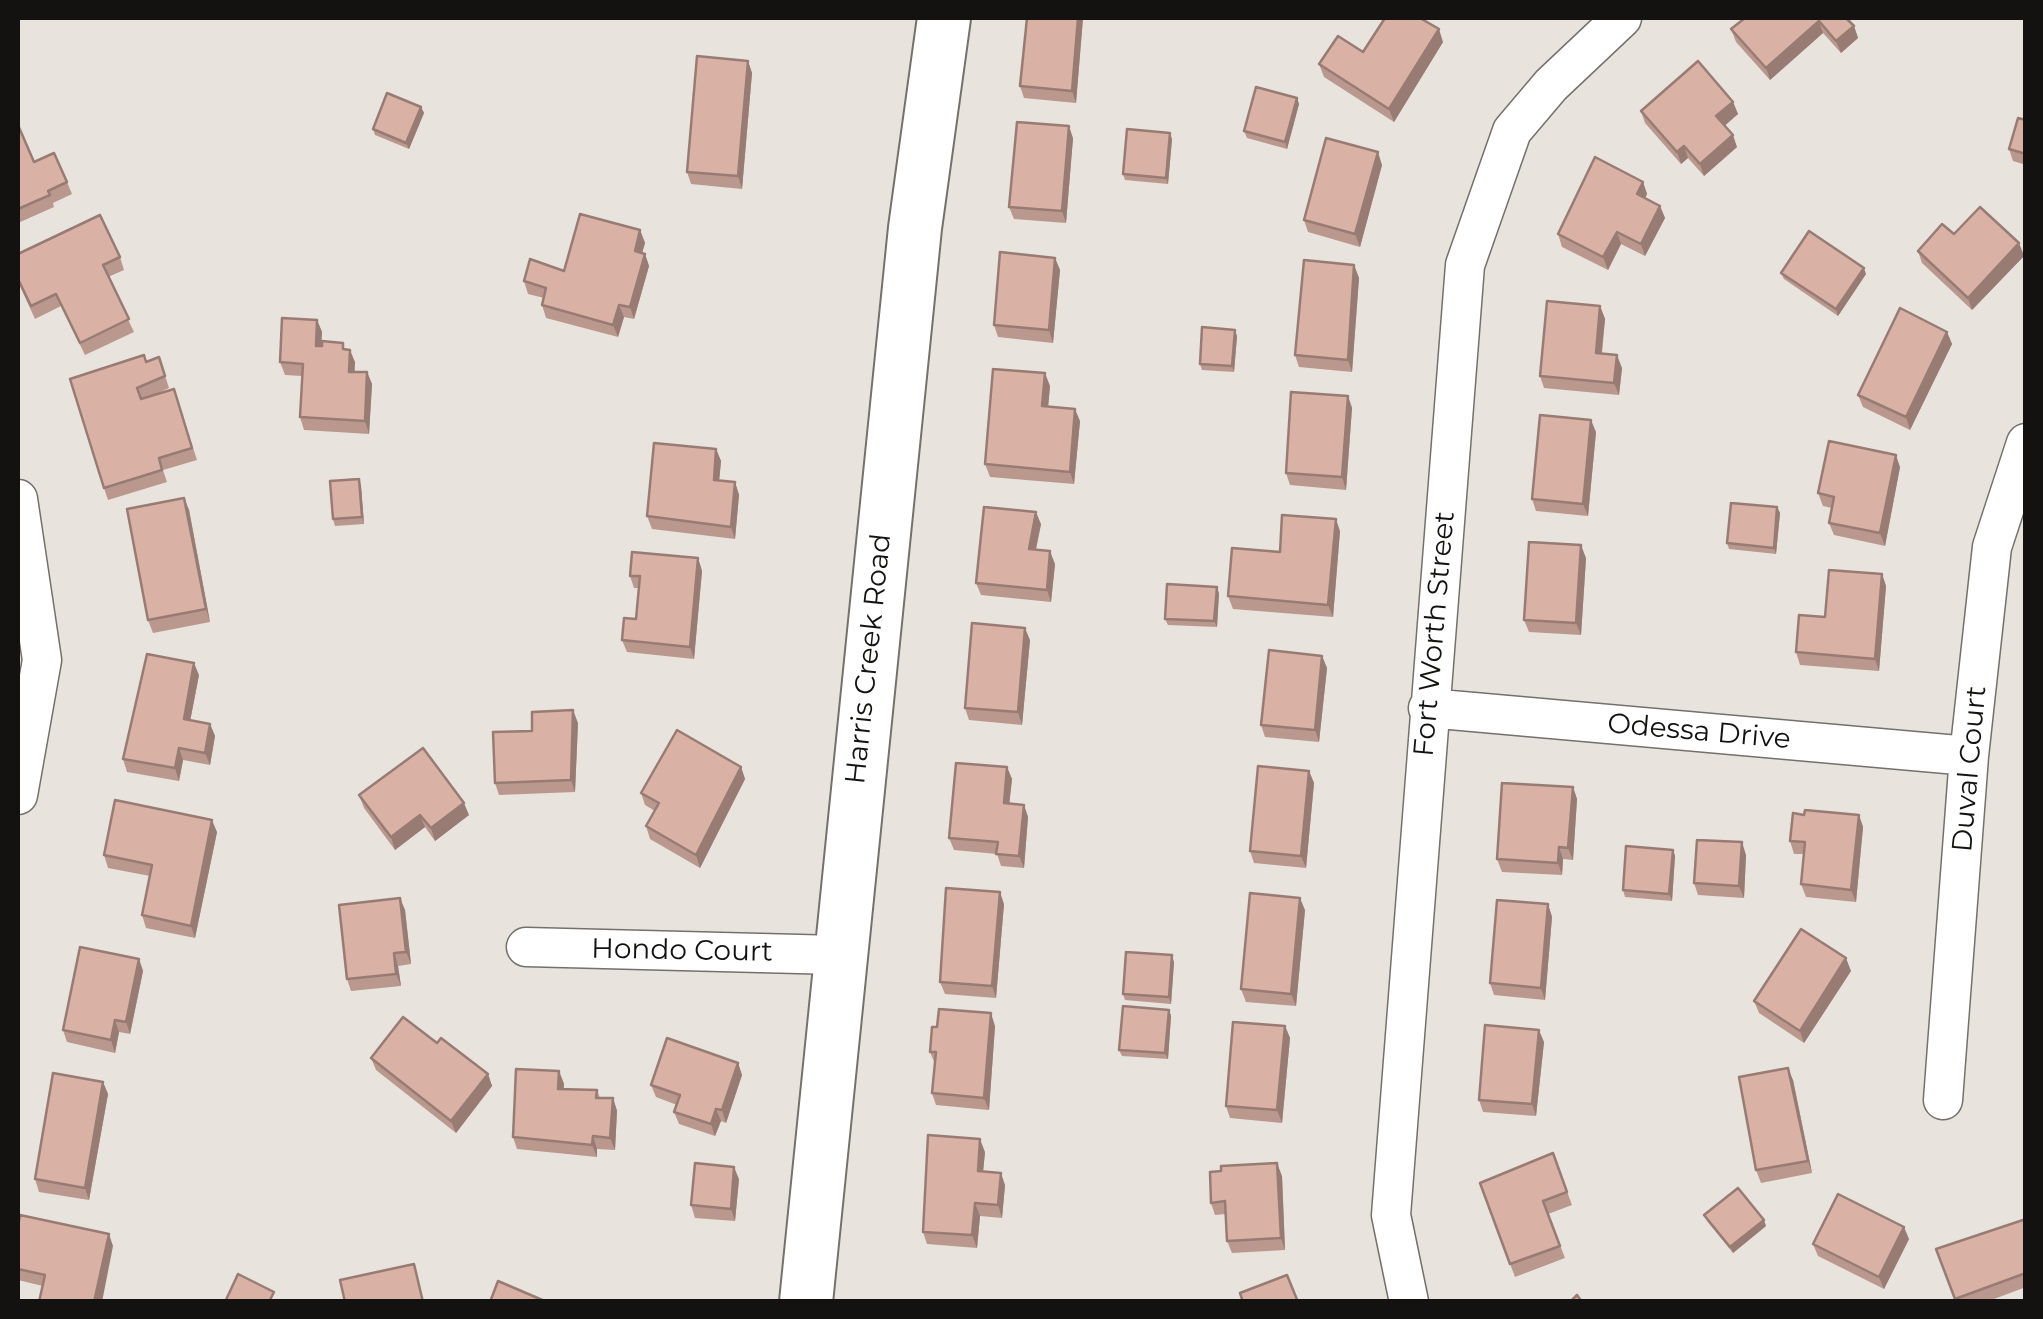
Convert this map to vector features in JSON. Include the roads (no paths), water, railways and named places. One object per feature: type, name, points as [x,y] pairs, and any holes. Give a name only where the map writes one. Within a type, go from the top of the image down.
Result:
[{"type":"street","name":"Harris Creek Road","points":[[806,1302],[838,955],[915,228],[944,18]]},
{"type":"street","name":"Fort Worth Street","points":[[1409,1302],[1391,1215],[1464,265],[1512,131],[1551,85],[1622,18]]},
{"type":"street","name":"Duval Court","points":[[1943,1100],[1970,756],[1992,547],[2026,444]]},
{"type":"street","points":[[18,499],[42,660],[18,795]]},
{"type":"street","name":"Odessa Drive","points":[[1428,708],[1970,756]]},
{"type":"street","name":"Hondo Court","points":[[526,947],[838,955]]}]
